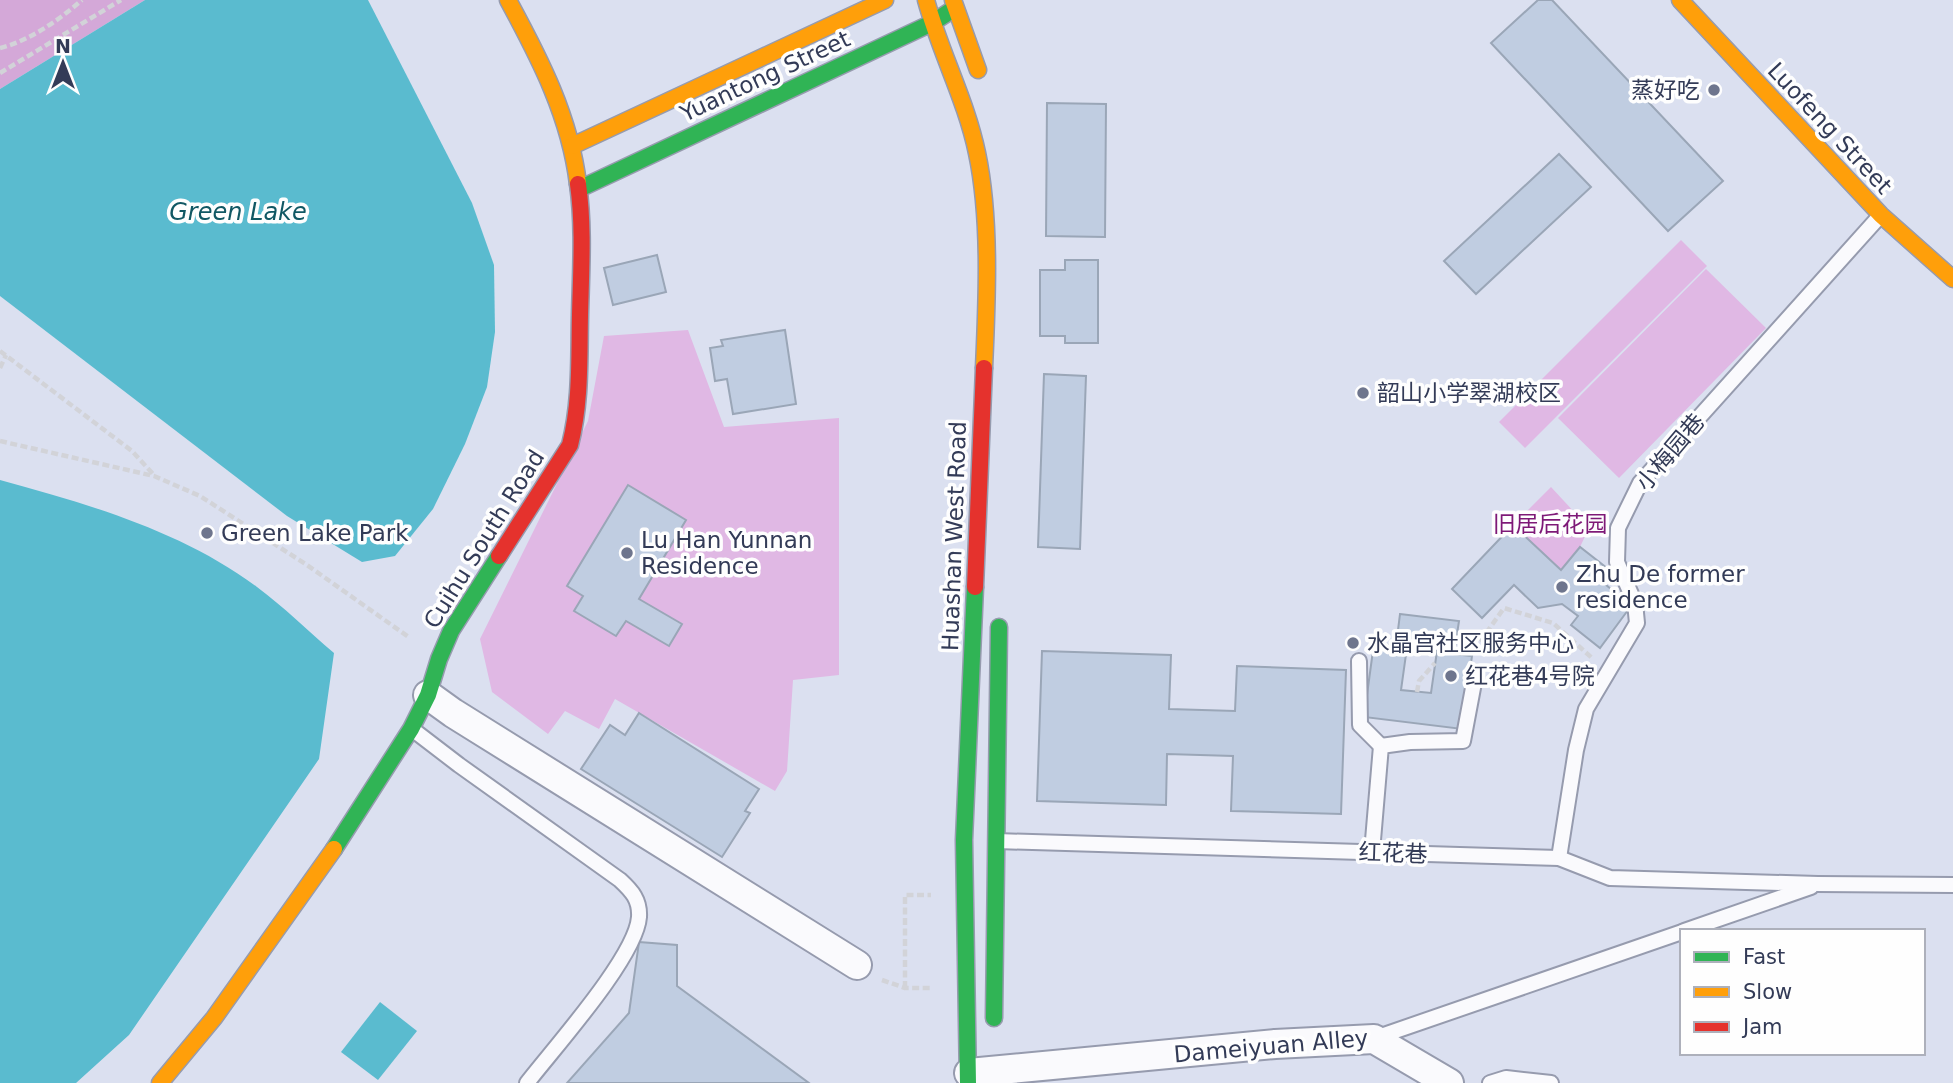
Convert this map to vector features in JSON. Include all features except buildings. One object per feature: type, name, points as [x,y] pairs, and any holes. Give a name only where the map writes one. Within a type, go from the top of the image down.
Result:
[{"type":"main road","name":"Cuihu South Road","points":[[161,1083],[214,1018],[322,868],[411,729],[428,695],[451,631],[570,445],[577,423],[582,226],[579,188],[572,146],[557,100],[508,0]]},
{"type":"main road","name":"Yuantong Street","points":[[572,146],[885,0]]},
{"type":"main road","name":"Huashan West Road","points":[[926,0],[932,23],[964,104],[983,186],[987,297],[980,841],[983,1073]]},
{"type":"main road","name":"Luofeng Street","points":[[1681,0],[1881,215],[1953,279]]},
{"type":"main road","name":"Yuantong Street","points":[[579,188],[932,23],[959,3]]},
{"type":"main road","points":[[959,3],[983,86]]},
{"type":"main road","name":"Huashan West Road","points":[[994,1029],[980,841],[999,614]]},
{"type":"street","points":[[428,695],[857,965]]},
{"type":"street","points":[[1374,1038],[1449,1083]]},
{"type":"street","name":"Dameiyuan Alley","points":[[983,1073],[1275,1044],[1374,1038]]},
{"type":"lane","name":"小梅园巷","points":[[1559,858],[1576,750],[1586,709],[1637,623],[1635,604],[1617,562],[1618,528],[1640,483],[1881,215]]},
{"type":"lane","points":[[1359,661],[1360,724],[1381,746],[1372,852]]},
{"type":"lane","points":[[1381,746],[1410,742],[1463,741],[1476,672]]},
{"type":"lane","points":[[411,729],[620,880],[634,893],[639,919],[618,965],[527,1083]]},
{"type":"lane","name":"红花巷","points":[[980,841],[1559,858],[1610,878],[1953,885]]},
{"type":"lane","name":"Dameiyuan Alley","points":[[1689,929],[1818,884]]},
{"type":"lane","name":"Dameiyuan Alley","points":[[1374,1038],[1680,932]]},
{"type":"lane","points":[[1490,1083],[1506,1078],[1551,1083]]},
{"type":"path","points":[[0,48],[14,45],[26,38],[82,0]]},
{"type":"path","points":[[0,72],[121,0]]},
{"type":"path","points":[[0,351],[132,451],[154,476]]},
{"type":"path","points":[[0,368],[6,355]]},
{"type":"path","points":[[0,441],[154,476],[200,496],[297,558],[439,659]]},
{"type":"path","points":[[1474,651],[1504,608],[1553,622],[1608,673]]},
{"type":"path","points":[[1417,692],[1419,681],[1435,663]]},
{"type":"path","points":[[905,895],[905,988]]},
{"type":"green space","points":[[1681,240],[1707,266],[1525,448],[1499,422]]},
{"type":"green space","points":[[1706,269],[1766,328],[1619,478],[1558,418]]},
{"type":"green space","points":[[688,330],[724,427],[839,418],[839,675],[793,680],[787,771],[775,791],[615,699],[599,729],[565,711],[548,734],[492,692],[480,639],[588,421],[604,336]]},
{"type":"green space","name":"旧居后花园","points":[[1551,487],[1589,528],[1580,547],[1561,570],[1513,525]]},
{"type":"shaded area","points":[[0,0],[145,0],[0,89]]},
{"type":"water","name":"Green Lake","points":[[145,0],[368,0],[472,203],[494,265],[495,332],[487,387],[465,444],[433,509],[395,556],[362,562],[287,516],[0,296],[0,89]]},
{"type":"water","points":[[0,480],[100,510],[198,550],[257,587],[334,653],[319,759],[129,1035],[76,1083],[0,1083]]},
{"type":"water","points":[[380,1002],[417,1031],[378,1080],[341,1052]]},
{"type":"traffic: fast","points":[[579,189],[932,23],[952,10]]},
{"type":"traffic: fast","points":[[334,849],[411,729],[428,695],[451,631],[499,556]]},
{"type":"traffic: fast","points":[[968,1083],[964,840],[975,587]]},
{"type":"traffic: fast","points":[[994,1018],[999,627]]},
{"type":"traffic: slow","points":[[508,0],[542,66],[561,112],[578,184]]},
{"type":"traffic: slow","points":[[572,146],[885,0]]},
{"type":"traffic: slow","points":[[926,0],[972,133],[981,178],[987,260],[984,368]]},
{"type":"traffic: slow","points":[[953,0],[978,70]]},
{"type":"traffic: slow","points":[[1680,0],[1881,215],[1953,279]]},
{"type":"traffic: slow","points":[[160,1083],[214,1018],[334,849]]},
{"type":"traffic: jam","points":[[499,556],[570,445],[574,429],[579,380],[581,266],[578,184]]},
{"type":"traffic: jam","points":[[975,587],[984,368]]},
{"type":"place","name":"蒸好吃","points":[[1714,90]]},
{"type":"place","name":"韶山小学翠湖校区","points":[[1363,393]]},
{"type":"place","name":"Green Lake Park","points":[[207,533]]},
{"type":"place","name":"Lu Han Yunnan Residence","points":[[627,553]]},
{"type":"place","name":"Zhu De former residence","points":[[1562,587]]},
{"type":"place","name":"水晶宫社区服务中心","points":[[1353,643]]},
{"type":"place","name":"红花巷4号院","points":[[1451,676]]}]
